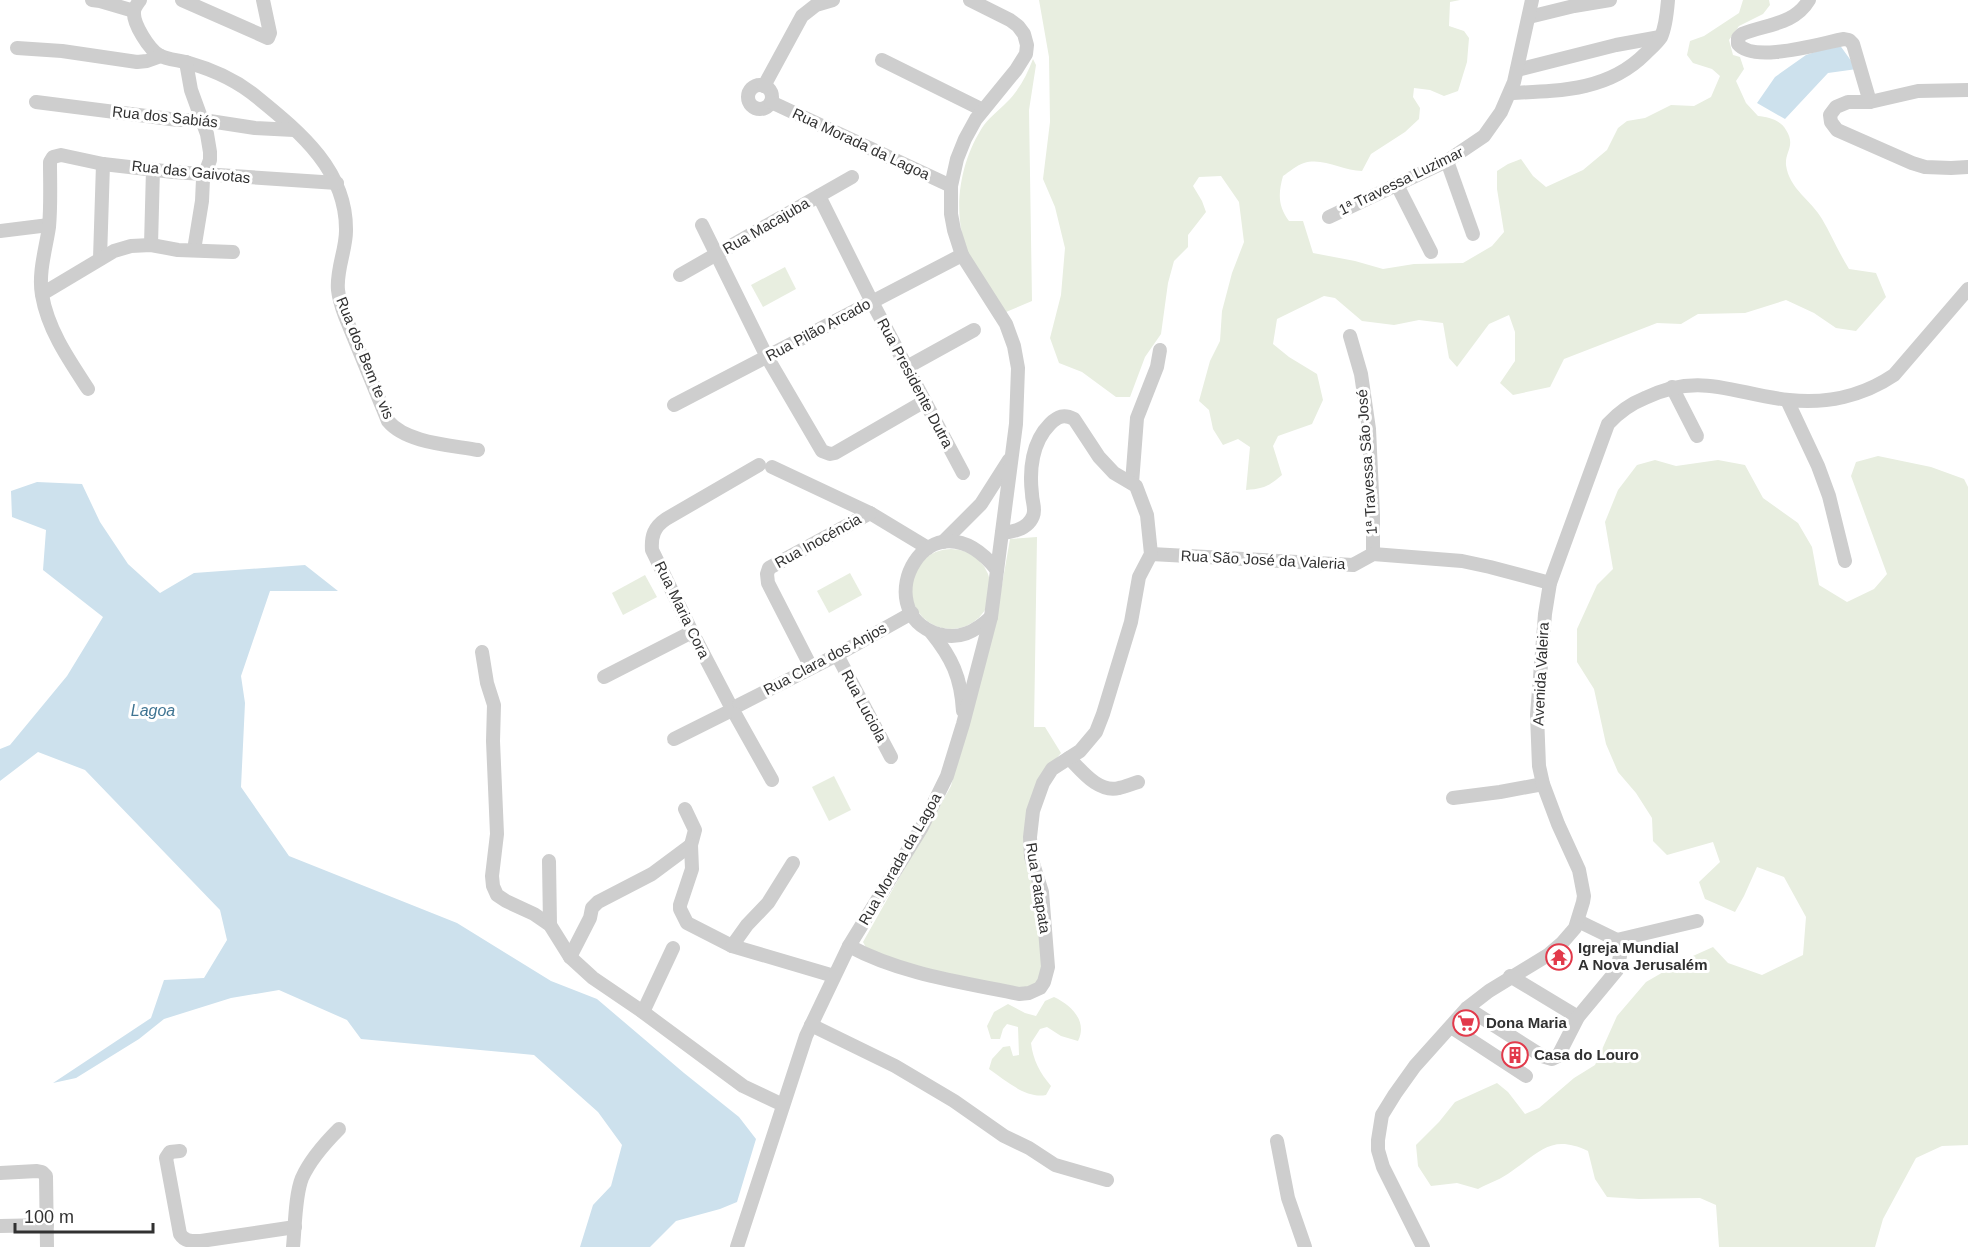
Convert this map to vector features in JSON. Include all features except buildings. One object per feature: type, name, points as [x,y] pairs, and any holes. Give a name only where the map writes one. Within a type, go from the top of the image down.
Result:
[{"type":"street","points":[[92,0],[137,6],[142,35],[161,56]]},
{"type":"street","points":[[182,0],[268,38],[270,33],[263,2],[249,0]]},
{"type":"street","points":[[764,86],[802,16],[816,5],[833,0]]},
{"type":"street","name":"Rua Morada da Lagoa","points":[[737,1247],[811,1025],[849,946],[922,827],[946,776],[963,724],[991,617],[1012,456],[1018,368],[1014,346],[1006,324],[962,255],[951,214],[951,186],[957,159],[976,119],[1016,70],[1026,54],[1027,45],[1024,34],[1018,26],[969,0]]},
{"type":"street","name":"1ª Travessa Luzimar","points":[[1329,217],[1447,161],[1484,136],[1494,124],[1510,93],[1532,0]]},
{"type":"street","points":[[1528,17],[1610,0]]},
{"type":"street","points":[[1510,93],[1556,91],[1613,78],[1631,67],[1660,38],[1668,0]]},
{"type":"street","points":[[1809,0],[1804,9],[1795,17],[1742,34],[1738,38],[1738,44],[1745,50],[1755,53],[1780,51],[1844,39],[1850,40],[1870,102]]},
{"type":"street","points":[[1517,70],[1616,45],[1660,38]]},
{"type":"street","points":[[17,48],[62,51],[137,62],[161,56]]},
{"type":"street","name":"Rua dos Bem te vis","points":[[161,56],[213,72],[242,87],[257,97],[319,154],[337,183],[342,199],[346,231],[338,282],[340,300],[388,421],[395,429],[408,436],[478,450]]},
{"type":"street","points":[[882,60],[983,110]]},
{"type":"street","points":[[186,62],[191,90],[203,120],[210,152],[194,250]]},
{"type":"street","points":[[759,85],[764,86],[771,92],[771,102],[764,109],[759,110],[750,104],[748,94],[750,90],[759,85]]},
{"type":"street","points":[[1968,90],[1918,91],[1870,102],[1848,102],[1836,107],[1830,115],[1831,122],[1837,130],[1912,163],[1925,167],[1968,167]]},
{"type":"street","name":"Rua dos Sabiás","points":[[36,102],[178,120],[203,120],[255,128],[294,130]]},
{"type":"street","name":"Rua Morada da Lagoa","points":[[771,102],[951,186]]},
{"type":"street","name":"Rua das Gaivotas","points":[[49,225],[50,162],[53,157],[61,155],[103,164],[173,172],[337,183]]},
{"type":"street","points":[[1447,161],[1473,234]]},
{"type":"street","points":[[100,259],[103,164]]},
{"type":"street","points":[[151,245],[153,169]]},
{"type":"street","name":"Rua Macajuba","points":[[680,275],[852,177]]},
{"type":"street","points":[[1397,185],[1431,252]]},
{"type":"street","name":"Rua Presidente Dutra","points":[[819,196],[872,302],[963,473]]},
{"type":"street","points":[[0,231],[49,225],[42,273],[42,294],[57,340],[88,389]]},
{"type":"street","points":[[702,225],[767,357],[819,448],[826,453],[835,453],[925,401]]},
{"type":"street","points":[[42,294],[124,247],[151,245],[233,252]]},
{"type":"street","name":"Rua Pilão Arcado","points":[[674,405],[962,255]]},
{"type":"street","name":"Avenida Valeira","points":[[1423,1247],[1383,1167],[1378,1150],[1382,1115],[1415,1066],[1467,1008],[1509,976],[1548,955],[1571,934],[1578,921],[1584,896],[1579,870],[1543,784],[1539,766],[1538,715],[1543,634],[1550,583],[1608,424],[1633,403],[1672,387],[1716,386],[1787,400],[1810,401],[1835,399],[1859,392],[1884,382],[1894,375],[1968,289]]},
{"type":"street","points":[[907,367],[974,330]]},
{"type":"street","name":"1ª Travessa São José","points":[[1350,336],[1361,374],[1369,429],[1373,515],[1372,554]]},
{"type":"street","points":[[1131,483],[1137,418],[1157,367],[1160,350]]},
{"type":"street","points":[[1672,387],[1697,436]]},
{"type":"street","points":[[1787,400],[1818,466],[1829,496],[1845,561]]},
{"type":"street","points":[[1002,533],[1020,530],[1026,526],[1034,514],[1031,463],[1045,429],[1057,418],[1068,416],[1074,420],[1099,458],[1114,473],[1136,486],[1147,515],[1151,554]]},
{"type":"street","points":[[943,542],[981,504],[1012,456]]},
{"type":"street","name":"Rua Maria Cora","points":[[772,780],[692,632],[652,550],[651,540],[658,524],[766,466],[870,513],[928,548]]},
{"type":"street","name":"Rua Inocéncia","points":[[811,667],[768,584],[769,568],[870,513]]},
{"type":"street","points":[[963,724],[958,676],[946,652],[931,632],[920,624],[912,613],[907,602],[906,577],[919,556],[928,548],[943,542],[959,542],[973,547],[986,556],[998,570]]},
{"type":"street","name":"Rua São José da Valeria","points":[[1151,554],[1353,565],[1372,554],[1462,561],[1550,583]]},
{"type":"street","name":"Rua Patapata","points":[[849,946],[907,970],[1019,994],[1040,988],[1048,968],[1042,892],[1030,857],[1032,820],[1047,775],[1060,762],[1070,758],[1087,745],[1096,732],[1131,622],[1139,577],[1151,554]]},
{"type":"street","name":"Rua Clara dos Anjos","points":[[674,739],[837,655],[912,613]]},
{"type":"street","points":[[931,632],[947,636],[963,636],[978,629],[991,617]]},
{"type":"street","points":[[604,677],[692,632]]},
{"type":"street","points":[[482,652],[487,683],[494,705],[493,741],[497,834],[493,860],[494,886],[497,895],[550,925],[570,957],[593,978],[643,1012],[742,1086],[783,1106]]},
{"type":"street","name":"Rua Luciola","points":[[837,655],[891,757]]},
{"type":"street","points":[[1070,758],[1093,782],[1110,789],[1138,782]]},
{"type":"street","points":[[1453,798],[1543,784]]},
{"type":"street","points":[[685,809],[695,831],[691,845],[692,869],[680,904],[687,923],[732,946],[834,976]]},
{"type":"street","points":[[570,957],[590,918],[592,908],[598,902],[652,874],[691,845]]},
{"type":"street","points":[[549,861],[550,925]]},
{"type":"street","points":[[732,946],[747,925],[768,903],[793,863]]},
{"type":"street","points":[[1578,921],[1617,940],[1697,921]]},
{"type":"street","points":[[1467,1008],[1542,1056],[1552,1059],[1558,1056],[1578,1017],[1617,970],[1620,956],[1617,940]]},
{"type":"street","points":[[643,1012],[673,948]]},
{"type":"street","points":[[1509,976],[1578,1017]]},
{"type":"street","points":[[811,1025],[895,1066],[954,1101],[1004,1136],[1029,1148],[1055,1165],[1107,1180]]},
{"type":"street","points":[[1451,1027],[1526,1076]]},
{"type":"street","points":[[293,1247],[298,1190],[302,1178],[317,1155],[339,1129]]},
{"type":"street","points":[[1277,1141],[1288,1197],[1305,1247]]},
{"type":"street","points":[[180,1150],[170,1152],[166,1158],[180,1234],[183,1238],[191,1241],[295,1227]]},
{"type":"street","points":[[0,1173],[42,1172],[46,1176],[47,1247]]},
{"type":"street","points":[[0,1226],[47,1225]]},
{"type":"shaded area","points":[[1039,0],[1460,0],[1450,2],[1449,26],[1464,31],[1469,38],[1467,62],[1458,91],[1444,96],[1430,90],[1414,88],[1413,97],[1420,108],[1419,119],[1405,132],[1371,154],[1362,171],[1311,162],[1299,165],[1283,176],[1280,189],[1281,205],[1289,221],[1303,221],[1313,253],[1383,269],[1414,264],[1463,263],[1492,246],[1504,232],[1497,189],[1497,171],[1508,164],[1521,159],[1533,176],[1546,187],[1583,170],[1607,150],[1618,128],[1627,121],[1645,118],[1671,105],[1694,106],[1711,97],[1720,76],[1712,69],[1693,63],[1687,55],[1690,41],[1704,36],[1739,13],[1743,0],[1769,0],[1770,5],[1763,14],[1739,26],[1729,40],[1733,55],[1740,57],[1744,69],[1736,81],[1746,103],[1758,116],[1778,121],[1786,130],[1790,140],[1786,165],[1791,181],[1818,212],[1849,269],[1876,273],[1886,297],[1856,331],[1836,328],[1814,313],[1786,300],[1745,313],[1698,314],[1681,324],[1657,323],[1564,359],[1550,387],[1513,395],[1500,383],[1515,361],[1515,332],[1509,315],[1489,324],[1457,367],[1449,358],[1443,323],[1419,320],[1394,325],[1362,321],[1335,298],[1324,296],[1277,319],[1273,344],[1317,374],[1323,400],[1312,424],[1278,436],[1273,446],[1282,475],[1266,486],[1246,490],[1250,447],[1238,439],[1223,445],[1213,429],[1209,410],[1199,401],[1210,361],[1220,341],[1222,311],[1232,273],[1244,242],[1239,202],[1221,176],[1199,177],[1193,186],[1206,212],[1188,235],[1188,247],[1174,261],[1168,283],[1161,334],[1145,357],[1130,397],[1116,397],[1082,372],[1059,363],[1050,338],[1061,295],[1065,248],[1055,207],[1043,179],[1050,122],[1049,57]]},
{"type":"shaded area","points":[[1033,59],[1036,65],[1029,110],[1032,301],[1006,312],[976,268],[965,245],[959,210],[960,192],[963,174],[975,140],[984,125],[1015,92]]},
{"type":"shaded area","points":[[785,267],[796,289],[763,307],[751,285]]},
{"type":"shaded area","points":[[1878,456],[1931,467],[1964,479],[1968,487],[1968,1145],[1942,1146],[1916,1158],[1883,1219],[1875,1247],[1719,1247],[1716,1205],[1700,1198],[1607,1197],[1595,1179],[1588,1151],[1565,1144],[1539,1151],[1504,1176],[1478,1189],[1457,1183],[1431,1186],[1418,1166],[1416,1145],[1455,1102],[1497,1083],[1508,1092],[1525,1114],[1539,1108],[1574,1078],[1595,1065],[1617,1016],[1646,982],[1684,960],[1713,947],[1728,963],[1762,975],[1803,955],[1806,917],[1784,877],[1757,867],[1735,912],[1705,899],[1699,882],[1720,862],[1713,842],[1667,855],[1653,841],[1652,818],[1636,793],[1618,772],[1606,744],[1594,689],[1577,662],[1577,629],[1597,585],[1613,569],[1605,522],[1618,490],[1637,465],[1655,460],[1676,466],[1718,460],[1745,465],[1763,498],[1798,523],[1812,547],[1819,585],[1847,602],[1874,589],[1887,574],[1851,476],[1856,462]]},
{"type":"shaded area","points":[[1037,537],[1034,727],[1045,727],[1061,753],[1040,778],[1029,814],[1039,893],[1043,971],[1036,983],[1026,990],[907,965],[869,953],[863,942],[951,786],[999,602],[1010,539]]},
{"type":"shaded area","points":[[951,549],[966,552],[979,561],[988,574],[991,589],[988,604],[979,617],[966,626],[951,629],[936,626],[923,617],[914,604],[911,589],[914,574],[923,561],[936,552]]},
{"type":"shaded area","points":[[850,573],[862,595],[829,613],[817,591]]},
{"type":"shaded area","points":[[645,575],[657,597],[623,615],[612,593]]},
{"type":"shaded area","points":[[834,776],[851,810],[829,821],[812,787]]},
{"type":"shaded area","points":[[1054,997],[1076,1014],[1081,1034],[1078,1041],[1061,1036],[1047,1027],[1040,1029],[1031,1043],[1033,1055],[1051,1086],[1046,1095],[1031,1094],[1016,1088],[989,1069],[992,1059],[1003,1047],[1010,1046],[1013,1056],[1019,1055],[1018,1027],[1007,1024],[1000,1039],[991,1039],[987,1026],[994,1012],[1008,1004],[1036,1016],[1045,1001]]},
{"type":"water","points":[[1839,44],[1857,69],[1828,73],[1785,119],[1757,103],[1775,77],[1806,55]]},
{"type":"water","name":"Lagoa","points":[[37,482],[82,484],[100,522],[128,564],[160,593],[194,573],[305,565],[338,591],[270,591],[241,676],[245,703],[241,787],[289,856],[457,923],[551,981],[597,999],[739,1117],[756,1139],[737,1202],[676,1221],[650,1247],[580,1247],[593,1205],[611,1186],[622,1145],[598,1112],[534,1055],[361,1039],[347,1020],[279,990],[231,998],[164,1019],[139,1039],[76,1078],[53,1083],[151,1018],[164,980],[204,978],[227,940],[220,910],[85,770],[38,752],[0,781],[0,749],[10,745],[67,676],[103,617],[43,570],[46,530],[12,517],[11,491]]},
{"type":"place","name":"Igreja Mundial A Nova Jerusalém","points":[[1559,957]]},
{"type":"place","name":"Dona Maria","points":[[1466,1023]]},
{"type":"place","name":"Casa do Louro","points":[[1515,1055]]}]
